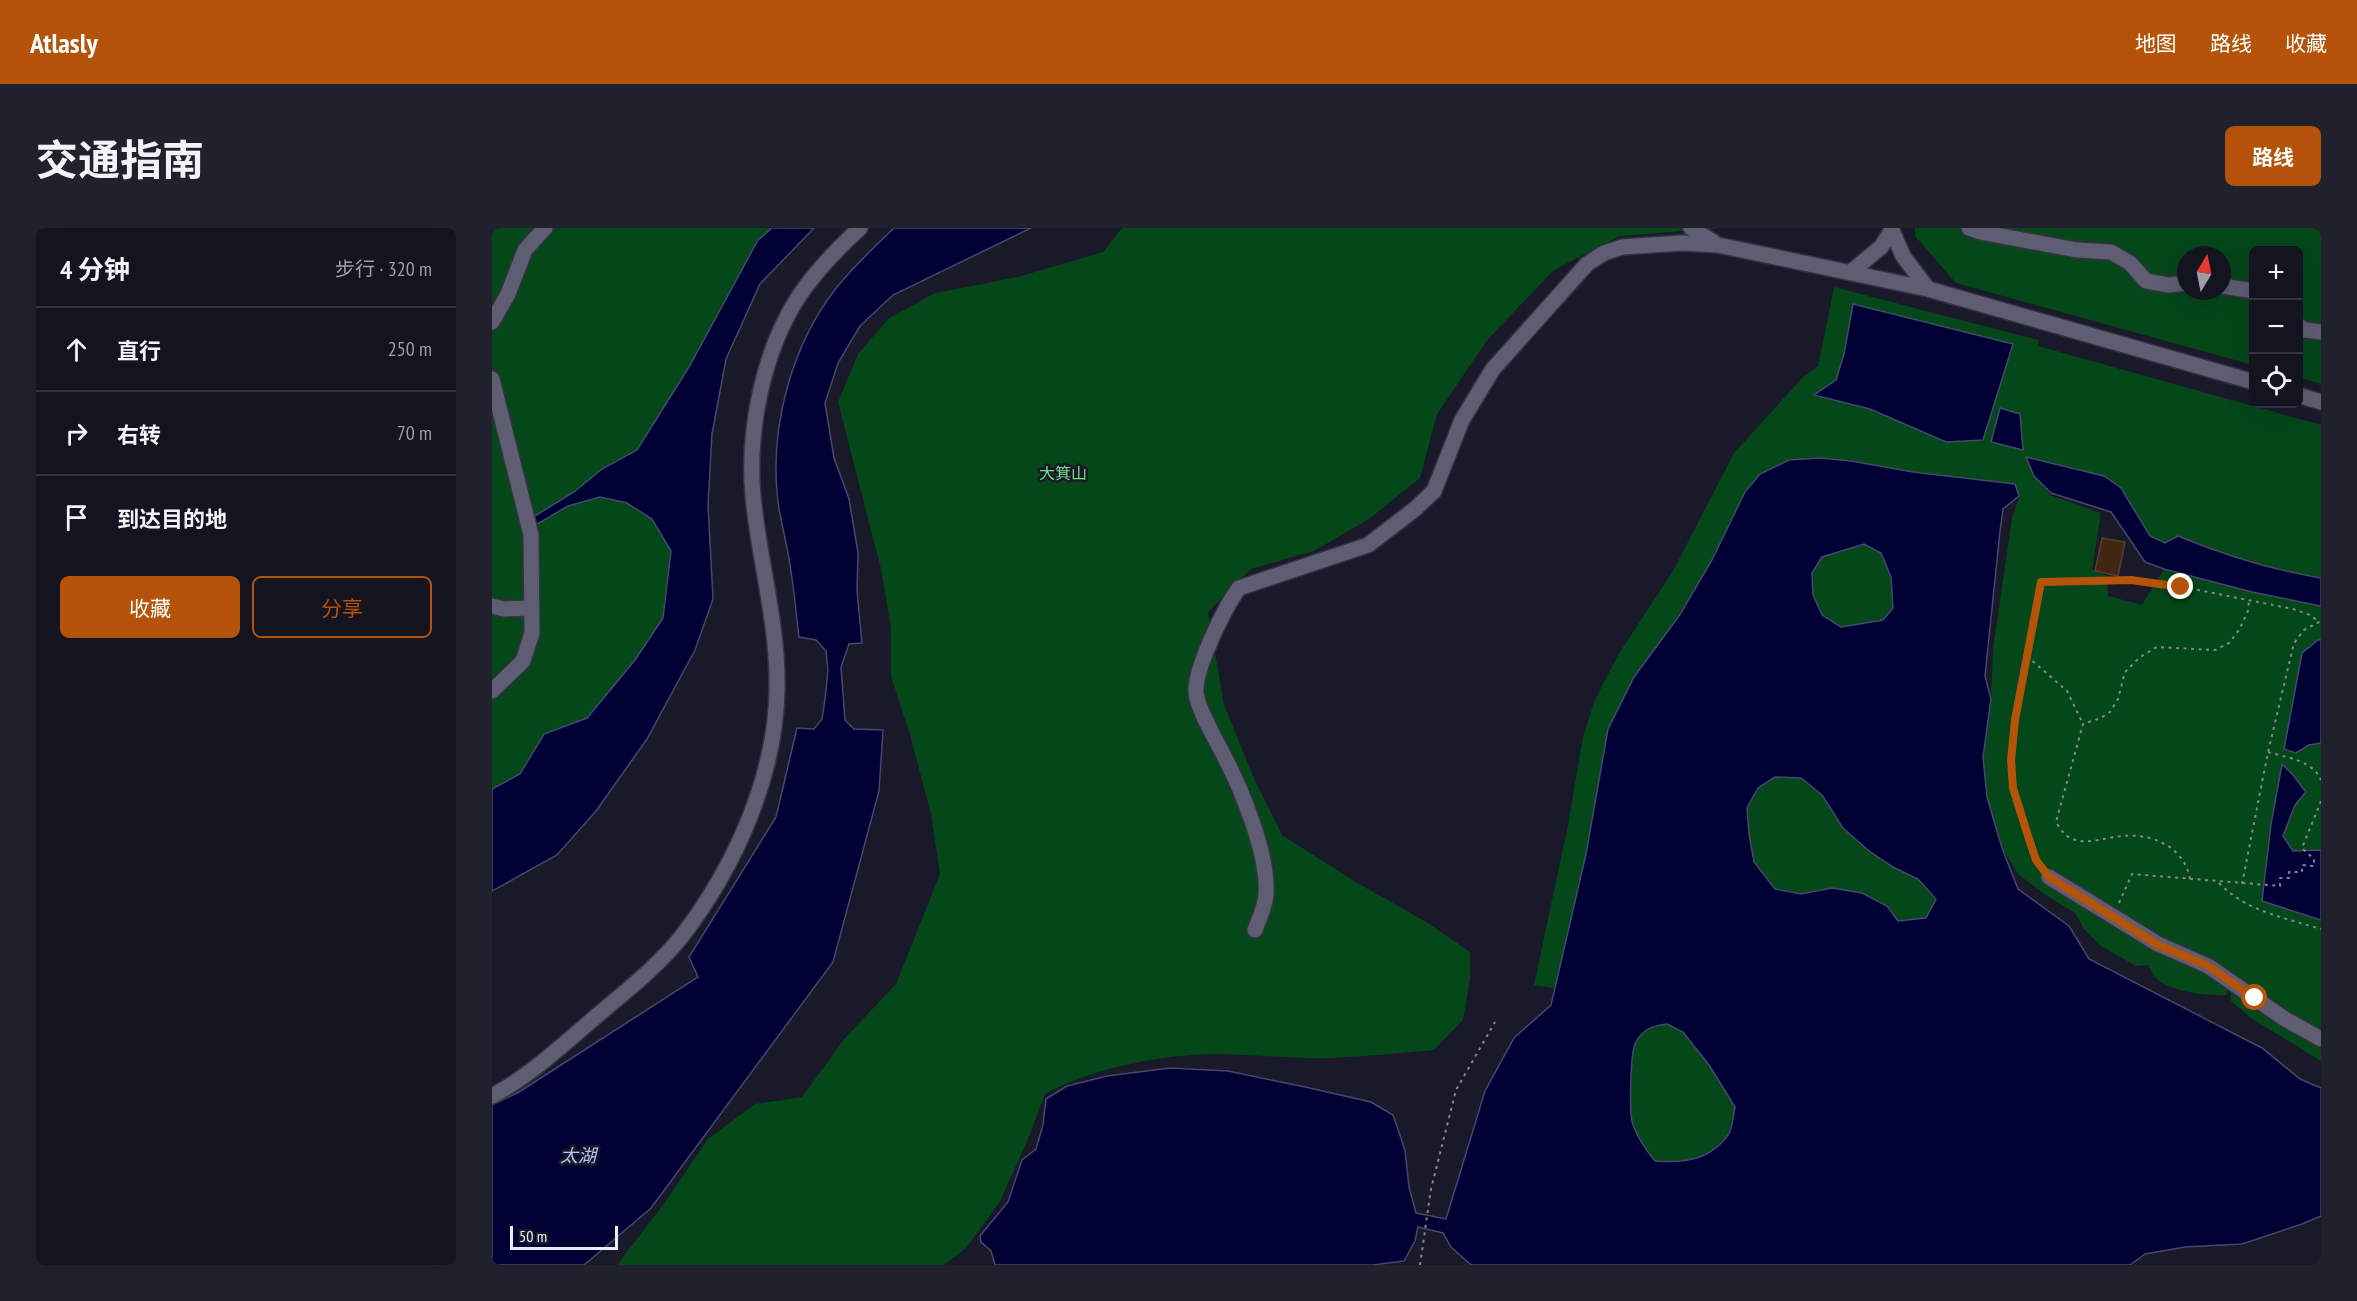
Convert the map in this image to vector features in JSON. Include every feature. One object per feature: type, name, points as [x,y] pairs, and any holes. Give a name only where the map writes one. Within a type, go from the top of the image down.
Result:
[{"type":"street","points":[[492,322],[508,294],[525,250],[545,228]]},
{"type":"street","points":[[492,1096],[507,1088],[546,1059],[647,973],[681,936],[716,885],[760,789],[772,744],[777,688],[775,644],[753,496],[752,462],[756,404],[772,351],[798,298],[831,255],[860,228]]},
{"type":"street","points":[[1691,228],[1718,245]]},
{"type":"street","points":[[1969,228],[2077,250],[2111,252],[2130,263],[2146,281],[2177,284]]},
{"type":"street","points":[[1852,271],[1881,247],[1891,230]]},
{"type":"street","points":[[1891,230],[1903,256],[1928,289]]},
{"type":"street","points":[[1255,930],[1266,897],[1265,871],[1259,842],[1231,768],[1208,726],[1196,693],[1201,667],[1227,604],[1239,588],[1368,545],[1428,497],[1434,491],[1462,420],[1493,369],[1587,264],[1604,253],[1622,247],[1682,243],[1718,245],[1852,271],[1928,289],[2249,381]]},
{"type":"street","points":[[2231,287],[2249,290]]},
{"type":"street","points":[[2303,329],[2321,332]]},
{"type":"street","points":[[492,379],[531,535],[532,608],[532,633],[523,661],[492,691]]},
{"type":"street","points":[[2303,397],[2321,402]]},
{"type":"street","points":[[492,606],[504,609],[532,608]]},
{"type":"street","points":[[2049,877],[2158,945],[2208,966],[2286,1019],[2321,1039]]},
{"type":"path","points":[[2049,877],[2036,860],[2013,788],[2011,760],[2015,720],[2041,582],[2131,580],[2158,582],[2293,609],[2320,621],[2304,630],[2294,643],[2268,752],[2242,884]]},
{"type":"path","points":[[2083,724],[2101,718],[2110,712],[2118,699],[2125,672],[2140,657],[2157,647],[2215,650],[2229,644],[2248,611],[2250,600]]},
{"type":"path","points":[[2027,656],[2067,691],[2083,724],[2056,822],[2063,834],[2075,840],[2125,836],[2146,837],[2166,844],[2178,853],[2188,866],[2190,879]]},
{"type":"path","points":[[2268,752],[2303,762],[2317,772],[2321,780]]},
{"type":"path","points":[[2113,916],[2132,874],[2280,886],[2280,879],[2290,879],[2289,872],[2302,873],[2302,865],[2314,866],[2314,859],[2302,848],[2321,801]]},
{"type":"path","points":[[2218,882],[2230,894],[2249,906],[2321,929]]},
{"type":"path","points":[[1420,1265],[1431,1189],[1456,1090],[1495,1022]]},
{"type":"green space","points":[[492,228],[772,228],[758,240],[689,367],[637,450],[671,551],[663,618],[635,660],[587,718],[520,774],[492,789]]},
{"type":"green space","name":"大箕山","points":[[1122,228],[1720,228],[1620,236],[1554,270],[1488,339],[1437,414],[1420,478],[1369,519],[1314,551],[1251,569],[1208,612],[1224,705],[1256,783],[1282,835],[1354,881],[1428,923],[1470,952],[1470,978],[1463,1020],[1434,1050],[1334,1058],[1220,1054],[1176,1056],[1107,1069],[1045,1094],[1026,1144],[999,1203],[966,1248],[944,1265],[617,1265],[663,1205],[708,1139],[755,1104],[802,1097],[845,1038],[896,984],[940,874],[931,814],[910,735],[891,676],[891,628],[881,569],[838,402],[858,354],[889,318],[935,293],[1018,277],[1103,252]]},
{"type":"green space","points":[[1915,228],[2321,228],[2321,384],[2303,378],[2303,246],[2249,246],[2249,364],[1956,283],[1915,236]]},
{"type":"green space","points":[[1834,287],[2038,340],[2038,346],[2249,405],[2249,408],[2260,408],[2321,425],[2321,578],[2248,561],[2178,536],[2165,543],[2150,536],[2121,488],[2104,476],[2027,457],[2034,476],[2050,495],[2101,513],[2092,570],[2107,576],[2108,596],[2142,605],[2164,569],[2252,592],[2321,606],[2321,640],[2318,640],[2296,753],[2310,745],[2321,743],[2321,850],[2293,851],[2282,835],[2295,805],[2282,764],[2271,824],[2262,901],[2321,920],[2321,1061],[2251,1018],[2231,1001],[2231,993],[2236,990],[2228,988],[2227,995],[2219,995],[2179,990],[2162,983],[2155,977],[2148,965],[2136,966],[2101,946],[2084,929],[2075,913],[2018,874],[2002,848],[1987,797],[1983,757],[1991,699],[1993,649],[2012,518],[2019,497],[2015,484],[1820,458],[1729,523],[1712,560],[1608,729],[1586,854],[1555,988],[1534,985],[1568,825],[1583,737],[1594,702],[1618,655],[1673,571],[1734,453],[1804,376],[1818,366]]},
{"type":"green space","points":[[1864,544],[1881,553],[1891,576],[1893,608],[1883,620],[1841,627],[1822,615],[1813,595],[1812,573],[1822,557]]},
{"type":"green space","points":[[1775,777],[1801,778],[1822,795],[1843,828],[1869,851],[1893,867],[1918,879],[1936,899],[1926,918],[1898,921],[1887,906],[1832,888],[1801,894],[1775,889],[1754,862],[1747,807],[1758,788]]},
{"type":"green space","points":[[1667,1024],[1683,1031],[1709,1065],[1735,1107],[1729,1133],[1712,1150],[1686,1162],[1655,1161],[1640,1140],[1632,1119],[1631,1070],[1636,1042],[1649,1029]]},
{"type":"water","points":[[772,228],[814,228],[760,284],[726,359],[712,434],[708,505],[713,599],[695,650],[647,739],[596,811],[557,855],[492,891],[492,789],[520,774],[544,734],[587,718],[635,660],[663,618],[671,551],[652,519],[627,503],[600,497],[568,506],[534,526],[533,517],[574,492],[602,469],[637,450],[689,367],[758,240]]},
{"type":"water","name":"太湖","points":[[894,228],[1031,228],[893,295],[860,326],[838,363],[825,403],[834,458],[849,499],[858,553],[857,591],[862,643],[849,644],[841,667],[845,720],[854,729],[883,730],[879,791],[833,962],[651,1208],[584,1265],[492,1265],[492,1105],[519,1092],[698,977],[689,957],[776,817],[797,728],[814,729],[822,719],[828,670],[826,651],[816,640],[799,637],[778,502],[776,474],[781,417],[796,361],[821,310],[850,272]]},
{"type":"water","points":[[1853,304],[2013,344],[1983,440],[1946,442],[1870,409],[1814,395],[1836,380],[1844,354]]},
{"type":"water","points":[[2000,408],[2020,414],[2023,450],[1991,442]]},
{"type":"water","points":[[2026,457],[2104,476],[2121,488],[2150,536],[2165,543],[2178,536],[2248,561],[2321,578],[2321,606],[2252,592],[2145,562],[2111,512],[2051,493],[2034,476]]},
{"type":"water","points":[[1820,458],[1851,461],[1913,472],[2015,484],[2019,496],[2003,509],[2000,531],[1985,676],[1991,699],[1983,757],[1987,797],[2002,848],[2018,889],[2069,926],[2089,959],[2262,1048],[2300,1079],[2321,1088],[2321,1216],[2242,1244],[2185,1247],[2145,1254],[2130,1265],[1471,1265],[1451,1247],[1443,1233],[1418,1227],[1415,1241],[1404,1261],[1373,1265],[995,1265],[991,1251],[981,1242],[980,1236],[1008,1202],[1022,1160],[1036,1149],[1043,1125],[1046,1099],[1067,1086],[1107,1076],[1170,1068],[1228,1071],[1371,1102],[1393,1115],[1405,1150],[1409,1187],[1416,1213],[1446,1219],[1485,1091],[1514,1038],[1551,1005],[1586,854],[1608,729],[1634,677],[1679,616],[1712,560],[1745,492],[1760,474],[1789,460]],"holes":[[[1864,544],[1881,553],[1891,577],[1893,608],[1883,620],[1841,627],[1822,615],[1813,595],[1812,573],[1822,557]],[[1775,777],[1801,778],[1822,795],[1843,828],[1869,851],[1893,867],[1918,879],[1936,899],[1926,918],[1898,921],[1887,906],[1862,893],[1832,888],[1801,894],[1775,889],[1754,862],[1749,834],[1747,808],[1758,788]],[[1667,1024],[1683,1032],[1709,1065],[1735,1107],[1730,1132],[1721,1144],[1704,1155],[1685,1161],[1655,1161],[1640,1140],[1633,1125],[1631,1083],[1634,1048],[1645,1031]]]},
{"type":"water","points":[[2321,640],[2321,743],[2309,745],[2296,753],[2284,749],[2302,653]]},
{"type":"water","points":[[2282,764],[2306,792],[2295,805],[2283,836],[2293,851],[2321,850],[2321,920],[2262,901],[2271,824]]},
{"type":"building","points":[[2102,538],[2125,542],[2118,576],[2095,571]]},
{"type":"route","points":[[2181,587],[2131,580],[2041,582],[2015,720],[2011,760],[2013,788],[2036,860],[2049,877],[2158,945],[2208,966],[2255,998]]}]
